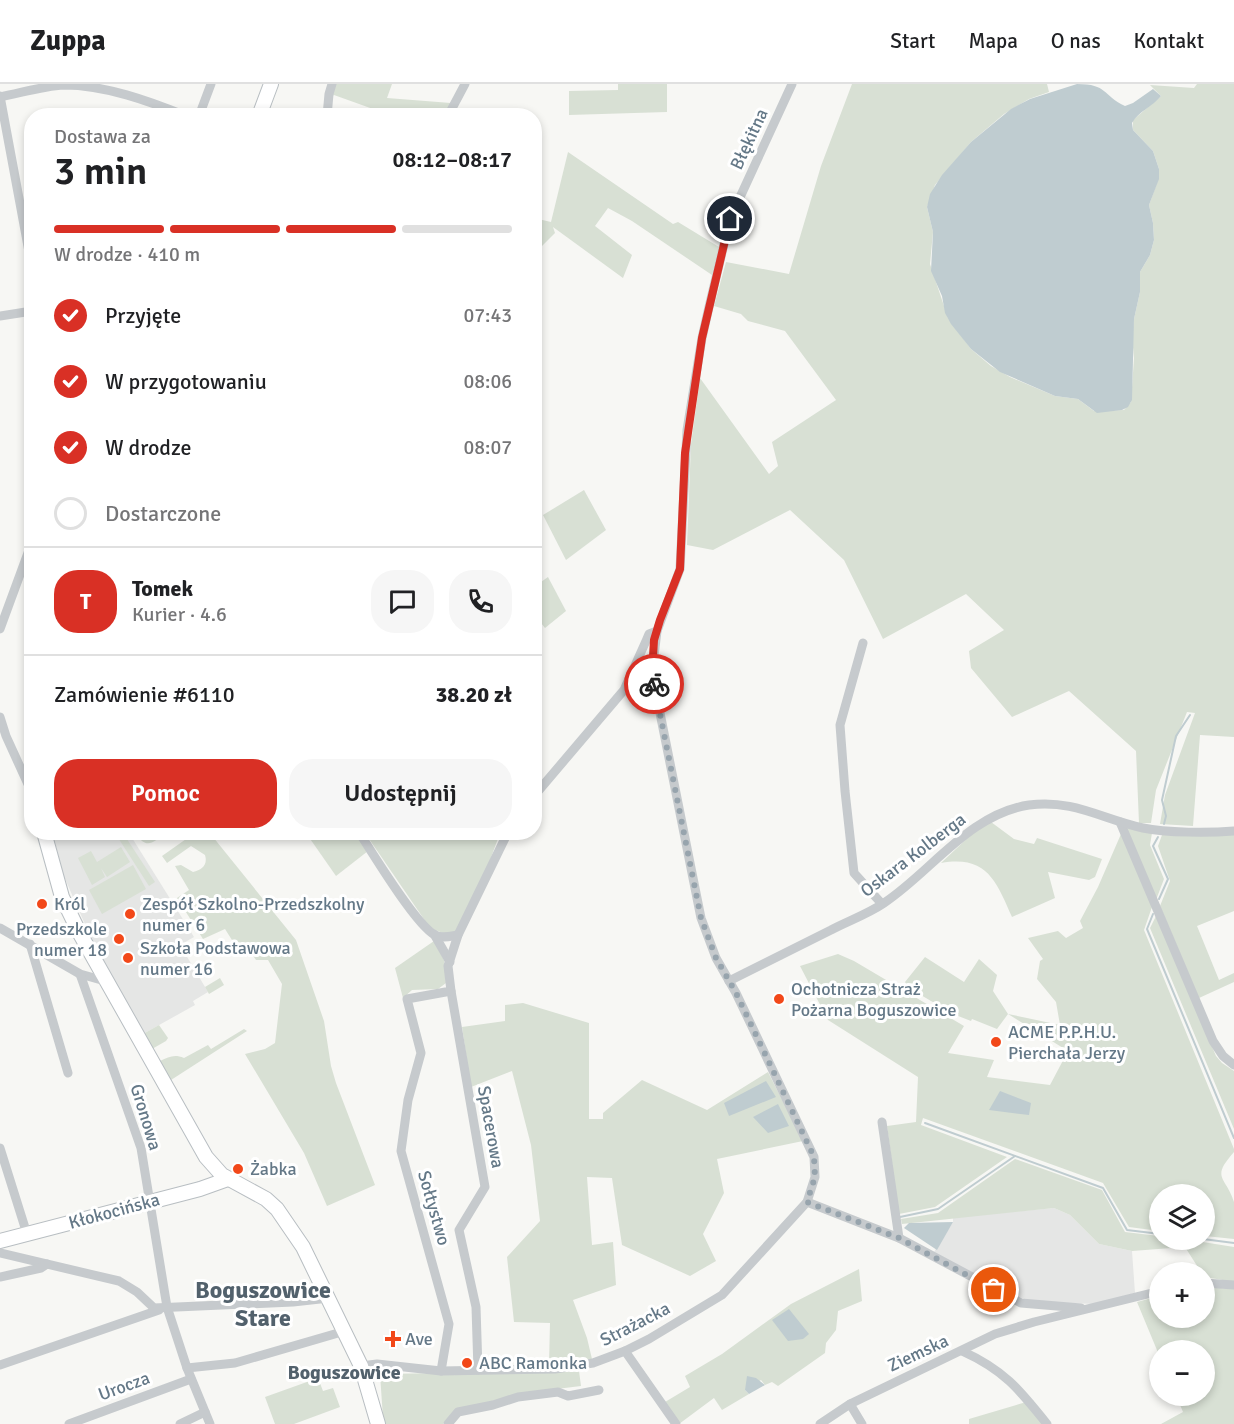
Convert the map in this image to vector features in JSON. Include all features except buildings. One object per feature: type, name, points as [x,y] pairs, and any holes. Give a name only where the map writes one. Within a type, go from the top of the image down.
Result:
[{"type":"street","points":[[202,108],[211,84]]},
{"type":"street","points":[[262,108],[271,84]]},
{"type":"street","points":[[328,108],[332,84]]},
{"type":"street","points":[[452,108],[465,84]]},
{"type":"street","name":"Błękitna","points":[[729,981],[716,958],[701,918],[652,673],[657,631],[680,569],[687,430],[702,338],[730,219],[792,84]]},
{"type":"street","points":[[24,225],[0,97],[62,85],[107,91],[167,108]]},
{"type":"street","points":[[0,316],[24,312]]},
{"type":"street","points":[[0,629],[24,564]]},
{"type":"street","name":"Błękitna","points":[[542,787],[624,690],[646,641],[650,634],[657,631]]},
{"type":"street","points":[[863,643],[840,725],[854,873],[882,904]]},
{"type":"street","points":[[0,717],[24,776]]},
{"type":"street","name":"Oskara Kolberga","points":[[729,981],[882,904],[918,877],[971,830],[1003,812],[1027,806],[1051,804],[1076,806],[1146,829],[1234,831]]},
{"type":"street","points":[[1120,822],[1213,1041],[1223,1056],[1234,1065]]},
{"type":"street","points":[[46,840],[62,897],[105,981],[207,1157],[216,1170],[228,1179],[266,1199],[277,1209],[303,1247],[361,1366],[375,1423]]},
{"type":"street","points":[[364,840],[412,910],[434,934],[450,962]]},
{"type":"street","points":[[450,962],[458,935],[504,840]]},
{"type":"street","points":[[0,928],[80,974],[105,981]]},
{"type":"street","points":[[434,934],[442,937],[458,935]]},
{"type":"street","points":[[30,944],[68,1072]]},
{"type":"street","name":"Spacerowa","points":[[450,962],[448,966],[451,991],[485,1187],[459,1230],[476,1307],[478,1370]]},
{"type":"street","name":"Gronowa","points":[[80,974],[141,1148],[167,1307],[191,1379],[210,1424]]},
{"type":"street","name":"Strażacka","points":[[361,1366],[377,1364],[441,1371],[555,1369],[593,1363],[649,1339],[722,1295],[807,1202],[815,1177],[814,1157],[804,1133],[729,981]]},
{"type":"street","name":"Sołtystwo","points":[[441,1371],[449,1324],[401,1151],[408,1100],[421,1053],[407,999],[451,991]]},
{"type":"street","points":[[882,1122],[899,1238]]},
{"type":"street","points":[[0,1148],[27,1234]]},
{"type":"street","name":"Kłokocińska","points":[[0,1241],[228,1179]]},
{"type":"street","points":[[807,1202],[899,1238],[1013,1300],[1030,1305],[1034,1322]]},
{"type":"street","points":[[0,1253],[119,1281],[137,1292],[154,1308],[293,1302],[329,1298]]},
{"type":"street","points":[[0,1277],[41,1268],[47,1263]]},
{"type":"street","points":[[1215,1284],[1234,1285]]},
{"type":"street","name":"Ziemska","points":[[820,1424],[850,1404],[995,1334],[1149,1294]]},
{"type":"street","name":"Ziemska","points":[[1030,1305],[1088,1308]]},
{"type":"street","points":[[0,1365],[167,1307]]},
{"type":"street","points":[[187,1368],[235,1363],[345,1331]]},
{"type":"street","points":[[625,1351],[676,1424]]},
{"type":"street","points":[[962,1351],[987,1362],[1007,1377],[1047,1424]]},
{"type":"street","name":"Urocza","points":[[69,1424],[191,1379]]},
{"type":"street","points":[[448,1424],[458,1412],[518,1397],[558,1392],[568,1396],[599,1390]]},
{"type":"street","points":[[850,1404],[862,1424]]},
{"type":"street","points":[[180,1424],[205,1412]]},
{"type":"shaded area","points":[[335,84],[392,84],[387,98],[451,103],[448,108],[370,108],[334,95],[331,97]]},
{"type":"shaded area","points":[[618,84],[667,84],[667,112],[569,115],[569,91],[618,90]]},
{"type":"shaded area","points":[[852,84],[1047,84],[1049,92],[1029,99],[1004,114],[971,142],[935,185],[927,207],[933,232],[930,264],[948,318],[971,349],[991,366],[1010,377],[1055,396],[1078,399],[1094,411],[1124,410],[1131,402],[1134,358],[1132,336],[1140,292],[1140,272],[1150,255],[1154,240],[1149,205],[1157,183],[1159,169],[1153,151],[1133,130],[1133,120],[1161,96],[1150,85],[1194,88],[1197,84],[1234,84],[1234,737],[1200,735],[1193,826],[1160,824],[1165,795],[1195,713],[1187,712],[1156,790],[1151,823],[1139,823],[1136,751],[1069,691],[1012,717],[971,668],[969,651],[1004,630],[966,594],[883,639],[844,560],[790,510],[713,550],[687,545],[691,444],[700,378],[769,474],[778,466],[772,442],[836,400],[785,331],[748,321],[741,314],[714,306],[726,262],[789,274],[821,166]]},
{"type":"shaded area","points":[[1077,84],[1100,88],[1125,106],[1153,89],[1161,96],[1132,123],[1133,130],[1153,151],[1159,169],[1159,179],[1149,205],[1154,240],[1150,255],[1140,272],[1140,292],[1134,319],[1132,400],[1128,407],[1122,410],[1097,413],[1078,399],[1055,396],[1000,372],[971,349],[945,313],[942,296],[931,271],[933,232],[927,207],[930,194],[942,175],[971,142],[1011,109],[1030,99]]},
{"type":"shaded area","points":[[568,152],[673,224],[678,222],[719,247],[712,275],[632,221],[608,208],[595,226],[632,255],[623,278],[553,227],[555,233],[542,246],[542,220],[551,222]]},
{"type":"shaded area","points":[[584,490],[606,530],[566,560],[543,515]]},
{"type":"shaded area","points":[[548,577],[566,611],[545,628],[542,624],[542,581]]},
{"type":"shaded area","points":[[991,822],[1014,839],[1034,844],[1037,838],[1102,859],[1095,877],[1089,880],[1048,872],[1055,898],[1012,917],[995,882],[979,867],[969,863],[941,863],[975,831]]},
{"type":"shaded area","points":[[1125,827],[1152,833],[1150,845],[1164,879],[1156,900]]},
{"type":"shaded area","points":[[1121,834],[1152,907],[1144,930],[1234,1149],[1221,1173],[1234,1202],[1234,1239],[1215,1237],[1215,1184],[1149,1184],[1149,1230],[1129,1227],[1103,1183],[923,1118],[921,1125],[1007,1157],[935,1207],[899,1214],[887,1126],[916,1122],[918,1077],[828,1020],[800,966],[838,954],[854,961],[964,1026],[948,1053],[994,1060],[987,1077],[1050,1085],[1068,1051],[1008,1014],[1060,1025],[1056,1002],[1037,979],[1040,961],[1043,959],[1028,938],[1058,931],[1066,938],[1083,928],[1080,921]]},
{"type":"shaded area","points":[[1162,835],[1234,835],[1234,911],[1197,926],[1219,980],[1234,973],[1234,982],[1199,998],[1160,906],[1170,881],[1158,846]]},
{"type":"shaded area","name":"Zespół Szkolno-Przedszkolny numer 6","points":[[55,840],[133,840],[194,937],[180,945],[208,992],[193,1001],[195,1005],[143,1034],[92,940],[62,872]]},
{"type":"shaded area","points":[[119,840],[128,840],[155,882],[149,886]]},
{"type":"shaded area","points":[[141,840],[157,840],[150,843]]},
{"type":"shaded area","points":[[185,840],[215,840],[296,940],[324,1021],[336,1083],[375,1185],[327,1206],[304,1153],[245,1054],[265,1049],[275,1043],[282,984],[268,960],[256,960],[245,944],[237,948],[225,929],[203,939],[177,898],[189,890],[175,866],[181,865],[193,872],[196,871],[205,864],[205,855],[191,846],[167,863],[162,856]]},
{"type":"shaded area","points":[[311,840],[360,840],[368,851],[336,876]]},
{"type":"shaded area","points":[[370,840],[497,840],[489,863],[456,931],[448,935],[430,928]]},
{"type":"shaded area","points":[[121,847],[130,862],[107,877],[101,868],[105,877],[92,885],[78,858],[91,851],[97,862]]},
{"type":"shaded area","points":[[133,865],[146,889],[102,914],[89,890]]},
{"type":"shaded area","points":[[1156,916],[1216,1056],[1234,1071],[1234,1129],[1150,928]]},
{"type":"shaded area","points":[[434,941],[444,960],[446,983],[438,989],[412,990],[403,998],[395,968]]},
{"type":"shaded area","points":[[925,957],[964,982],[979,959],[997,975],[993,991],[1008,1014],[997,1029],[972,1019],[971,1021],[953,1014],[909,988],[905,982]]},
{"type":"shaded area","points":[[220,978],[224,985],[209,994],[205,987]]},
{"type":"shaded area","points":[[523,1003],[589,1023],[589,1119],[603,1119],[603,1113],[642,1080],[707,1110],[768,1072],[803,1141],[717,1159],[724,1193],[703,1234],[716,1261],[690,1276],[622,1245],[612,1178],[587,1177],[592,1245],[613,1242],[616,1285],[573,1300],[592,1359],[549,1364],[550,1323],[514,1322],[507,1257],[540,1221],[531,1145],[512,1071],[471,1087],[462,1027],[505,1021],[505,1005]]},
{"type":"shaded area","points":[[159,1025],[168,1038],[152,1049],[143,1034]]},
{"type":"shaded area","points":[[244,1029],[247,1031],[171,1080],[160,1061],[174,1056],[184,1058],[208,1045],[211,1049]]},
{"type":"shaded area","points":[[766,1081],[776,1097],[729,1116],[724,1103]]},
{"type":"shaded area","points":[[1000,1091],[1031,1103],[1029,1115],[989,1110]]},
{"type":"shaded area","points":[[778,1104],[789,1126],[768,1133],[753,1117]]},
{"type":"shaded area","points":[[1015,1159],[1102,1190],[1125,1232],[1149,1235],[1149,1250],[1132,1251],[1099,1244],[1070,1215],[1054,1208],[902,1224],[901,1219],[938,1213]]},
{"type":"shaded area","points":[[1054,1208],[1070,1215],[1099,1244],[1132,1251],[1135,1293],[1096,1304],[1032,1302],[1004,1291],[934,1252],[953,1222],[953,1217]]},
{"type":"shaded area","points":[[953,1222],[937,1250],[904,1228],[909,1223]]},
{"type":"shaded area","points":[[1215,1244],[1234,1247],[1234,1282],[1215,1279],[1215,1262],[1195,1262],[1187,1250],[1215,1250]]},
{"type":"shaded area","points":[[859,1269],[862,1301],[838,1311],[836,1330],[826,1343],[825,1353],[778,1386],[772,1382],[765,1385],[761,1380],[745,1390],[749,1394],[722,1410],[714,1398],[679,1424],[665,1402],[690,1387],[685,1376],[722,1354],[791,1304]]},
{"type":"shaded area","points":[[1215,1288],[1234,1289],[1234,1424],[1161,1424],[1183,1412],[1181,1406],[1215,1406],[1215,1340],[1153,1340],[1137,1302],[1149,1299],[1149,1328],[1215,1328]]},
{"type":"shaded area","points":[[789,1309],[809,1334],[803,1339],[788,1341],[772,1320]]},
{"type":"shaded area","points":[[579,1371],[581,1386],[532,1392],[457,1409],[443,1424],[385,1424],[383,1418],[380,1374]]},
{"type":"shaded area","points":[[747,1376],[756,1378],[765,1385],[749,1394],[745,1390]]},
{"type":"shaded area","points":[[318,1378],[323,1391],[333,1388],[340,1407],[294,1424],[275,1424],[265,1397]]},
{"type":"shaded area","points":[[1033,1400],[1045,1424],[969,1424],[969,1419]]},
{"type":"waterway","points":[[1164,824],[1166,816],[1162,800],[1176,736],[1190,715]]},
{"type":"waterway","points":[[1158,837],[1153,846],[1168,879],[1159,899]]},
{"type":"waterway","points":[[1153,914],[1147,929],[1234,1138]]},
{"type":"waterway","points":[[925,1123],[1103,1188],[1127,1230],[1149,1233]]},
{"type":"waterway","points":[[900,1217],[938,1209],[1015,1156]]},
{"type":"waterway","points":[[1215,1241],[1234,1243]]},
{"type":"way so far","points":[[654,684],[701,918],[716,958],[736,993],[814,1157],[815,1177],[807,1202],[899,1238],[932,1254],[994,1290]]},
{"type":"place","name":"Król","points":[[42,904]]},
{"type":"place","name":"Zespół Szkolno-Przedszkolny numer 6","points":[[130,914]]},
{"type":"place","name":"Przedszkole numer 18","points":[[119,939]]},
{"type":"place","name":"Szkoła Podstawowa numer 16","points":[[128,958]]},
{"type":"place","name":"Ochotnicza Straż Pożarna Boguszowice","points":[[779,999]]},
{"type":"place","name":"ACME P.P.H.U. Pierchała Jerzy","points":[[996,1042]]},
{"type":"place","name":"Żabka","points":[[238,1169]]},
{"type":"place","name":"Ave","points":[[393,1339]]},
{"type":"place","name":"ABC Ramonka","points":[[467,1363]]},
{"type":"district","name":"Boguszowice Stare","points":[[263,1304]]},
{"type":"district","name":"Boguszowice","points":[[344,1372]]},
{"type":"route","points":[[654,684],[652,673],[654,640],[680,569],[687,430],[702,338],[730,219]]}]
